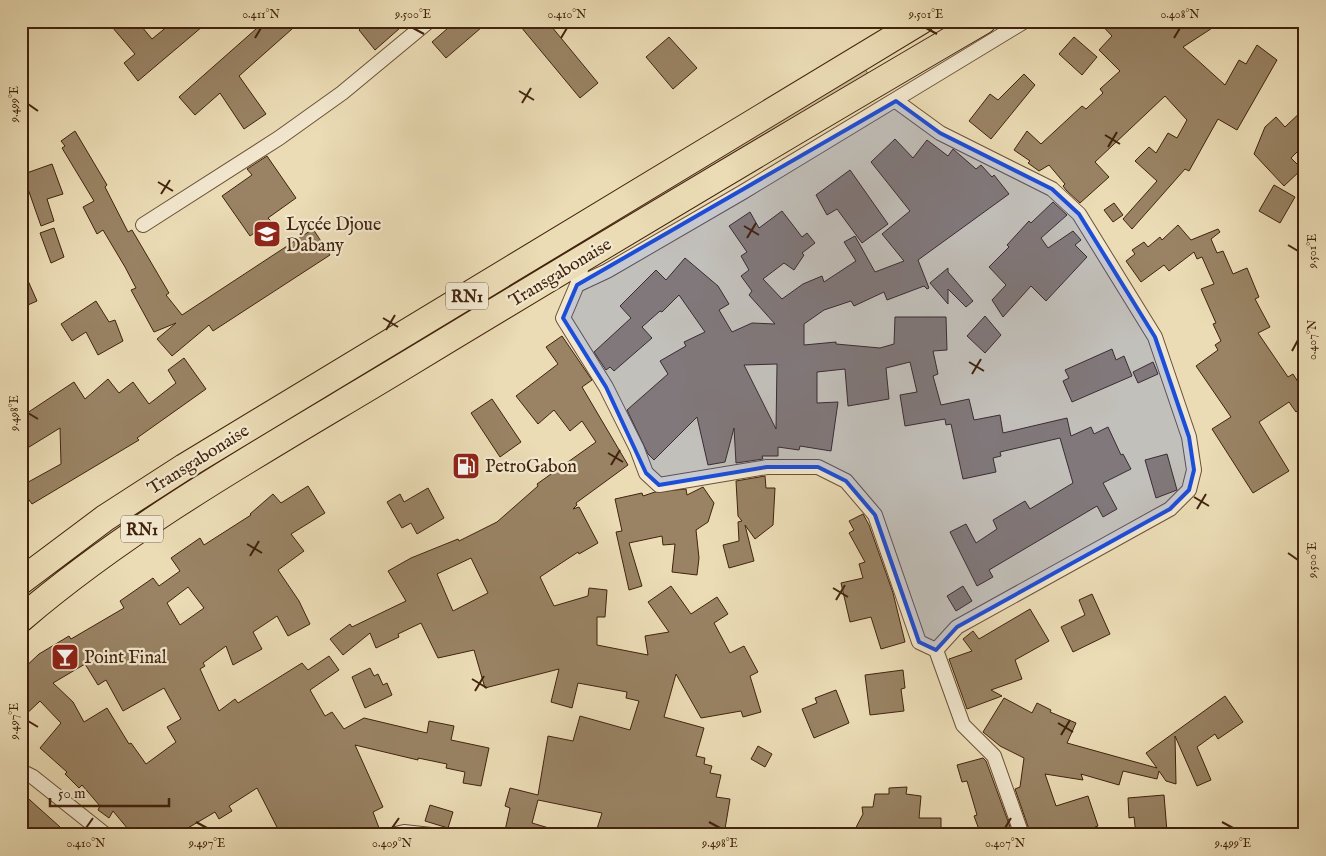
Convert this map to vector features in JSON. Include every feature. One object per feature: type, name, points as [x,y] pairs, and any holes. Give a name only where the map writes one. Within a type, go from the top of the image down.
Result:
[{"type":"highway","name":"Transgabonaise","points":[[21,581],[105,518],[184,467],[921,21]]},
{"type":"highway","name":"Transgabonaise","points":[[21,619],[65,583],[169,511],[584,257],[736,182],[983,21]]},
{"type":"street","points":[[143,225],[279,138],[342,92],[429,21]]},
{"type":"street","points":[[577,285],[607,271],[736,182],[896,100],[1025,21]]},
{"type":"street","points":[[896,100],[940,133],[1052,190],[1078,214],[1155,337],[1189,437],[1194,470],[1189,490],[1170,508],[956,627],[936,650]]},
{"type":"street","points":[[584,257],[577,285],[562,318],[606,387],[637,449],[646,472],[660,484],[767,467],[818,467],[846,481],[875,515],[919,642],[936,650],[963,725],[994,756],[1022,835]]},
{"type":"street","points":[[21,771],[33,777],[106,835]]},
{"type":"street","points":[[392,835],[404,832],[430,835]]},
{"type":"highlighted area","points":[[896,101],[940,133],[1052,189],[1079,214],[1155,337],[1189,437],[1194,470],[1189,490],[1170,509],[957,627],[936,650],[919,642],[875,515],[846,481],[818,467],[767,467],[659,485],[646,473],[606,387],[563,318],[577,285]]},
{"type":"shaded area","points":[[865,69],[868,74],[557,263],[552,255]]},
{"type":"shaded area","points":[[348,380],[352,386],[21,605],[21,594],[110,527]]},
{"type":"building","points":[[107,21],[137,21],[152,39],[174,21],[209,21],[138,81],[124,63],[135,54]]},
{"type":"building","points":[[265,21],[301,21],[239,76],[266,114],[244,129],[220,93],[195,115],[179,97]]},
{"type":"building","points":[[368,21],[408,21],[375,50],[359,30]]},
{"type":"building","points":[[456,21],[489,21],[446,58],[432,42]]},
{"type":"building","points":[[516,21],[547,21],[598,83],[580,98]]},
{"type":"building","points":[[1098,21],[1223,21],[1183,47],[1225,85],[1239,60],[1246,64],[1257,45],[1277,60],[1237,130],[1218,119],[1189,171],[1185,169],[1132,229],[1123,219],[1157,181],[1135,161],[1149,147],[1156,153],[1168,133],[1177,138],[1187,120],[1165,96],[1095,162],[1109,177],[1080,203],[1066,190],[1063,186],[1065,184],[1049,165],[1039,171],[1028,163],[1030,161],[1014,150],[1027,131],[1041,144],[1082,106],[1086,109],[1103,93],[1100,89],[1120,71],[1099,50],[1112,36]]},
{"type":"building","points":[[669,37],[697,68],[673,89],[646,57]]},
{"type":"building","points":[[1074,37],[1097,57],[1082,75],[1059,54]]},
{"type":"building","points":[[1024,74],[1035,85],[991,139],[969,121],[990,94],[998,100]]},
{"type":"building","points":[[1305,108],[1305,144],[1291,158],[1302,169],[1284,186],[1254,154],[1265,127],[1276,117],[1285,127]]},
{"type":"building","points":[[75,131],[107,185],[105,187],[128,232],[132,230],[169,293],[166,295],[182,315],[313,229],[330,255],[213,331],[209,325],[172,356],[157,339],[176,323],[154,332],[131,290],[136,288],[125,267],[103,230],[97,234],[83,207],[94,201],[62,148],[65,146],[61,141]]},
{"type":"building","points":[[895,139],[913,158],[927,140],[948,156],[953,149],[976,169],[981,165],[992,177],[994,175],[1009,194],[918,260],[929,288],[927,289],[924,286],[887,300],[884,292],[854,306],[851,301],[824,310],[804,324],[804,345],[836,342],[836,344],[880,348],[894,344],[895,317],[946,317],[947,350],[933,351],[938,374],[933,376],[941,405],[969,399],[974,420],[1000,415],[1003,433],[1067,418],[1071,436],[1091,427],[1094,434],[1108,427],[1121,455],[1123,454],[1131,469],[1103,483],[1117,509],[1103,517],[1097,506],[989,570],[993,577],[977,586],[950,532],[966,524],[976,543],[997,529],[993,520],[1025,501],[1030,509],[1073,483],[1060,438],[1000,452],[1001,456],[993,458],[996,472],[963,479],[951,424],[946,425],[945,419],[905,426],[900,395],[917,392],[910,362],[886,368],[889,399],[848,406],[845,369],[817,372],[817,403],[838,402],[831,451],[800,446],[799,450],[778,447],[778,456],[762,456],[763,459],[736,463],[734,428],[725,462],[708,465],[697,417],[654,460],[648,454],[627,410],[668,374],[660,361],[686,346],[684,342],[705,332],[679,295],[662,312],[660,311],[642,327],[652,338],[614,371],[610,367],[606,370],[594,352],[631,318],[620,306],[656,270],[666,280],[685,258],[718,286],[729,304],[719,310],[732,332],[752,323],[775,324],[749,295],[752,291],[741,276],[749,270],[741,256],[747,252],[729,226],[750,212],[759,228],[782,211],[802,237],[807,233],[815,243],[802,253],[804,255],[794,270],[784,263],[763,279],[782,299],[803,284],[822,276],[824,282],[856,261],[844,242],[855,236],[875,272],[904,261],[882,234],[910,211],[871,162]],"holes":[[[777,364],[776,429],[744,365]]]},
{"type":"building","points":[[267,156],[296,198],[268,218],[271,221],[250,236],[222,196],[252,175],[247,169]]},
{"type":"building","points":[[52,164],[63,194],[47,199],[54,221],[41,226],[28,189],[21,191],[21,175]]},
{"type":"building","points":[[850,170],[888,224],[862,243],[837,209],[827,215],[816,195]]},
{"type":"building","points":[[1274,185],[1295,197],[1280,223],[1259,211]]},
{"type":"building","points":[[1053,202],[1067,215],[1041,238],[1048,248],[1073,231],[1081,240],[1075,245],[1087,257],[1046,301],[1031,286],[1003,317],[992,300],[1006,285],[989,267],[1009,247],[1007,245],[1029,221],[1031,223]]},
{"type":"building","points":[[1114,203],[1123,215],[1113,222],[1104,210]]},
{"type":"building","points":[[1178,225],[1191,240],[1218,229],[1220,232],[1211,239],[1217,253],[1223,251],[1233,274],[1247,268],[1259,297],[1255,299],[1270,327],[1258,333],[1288,377],[1293,374],[1305,393],[1305,406],[1296,412],[1289,402],[1259,422],[1289,471],[1253,493],[1212,429],[1231,417],[1196,366],[1218,350],[1215,345],[1221,341],[1213,324],[1216,323],[1201,289],[1214,284],[1202,257],[1197,259],[1194,252],[1169,271],[1164,265],[1141,282],[1126,261],[1135,254],[1132,250],[1144,242],[1148,247],[1160,237],[1162,240]]},
{"type":"building","points":[[54,228],[64,257],[51,263],[40,233]]},
{"type":"building","points":[[21,265],[37,301],[21,308]]},
{"type":"building","points":[[948,268],[948,272],[973,301],[966,307],[948,289],[948,304],[930,283]]},
{"type":"building","points":[[96,301],[109,322],[115,320],[123,341],[98,355],[86,332],[72,341],[61,324]]},
{"type":"building","points":[[985,316],[1001,335],[985,353],[967,336]]},
{"type":"building","points":[[562,336],[592,380],[582,387],[628,465],[576,503],[577,505],[573,509],[579,507],[598,543],[579,554],[578,552],[540,577],[554,606],[588,596],[589,588],[607,590],[605,617],[597,617],[597,645],[648,655],[645,636],[669,632],[648,602],[671,586],[691,614],[717,597],[728,614],[714,623],[730,653],[744,646],[758,672],[750,676],[761,712],[743,717],[741,711],[701,718],[676,674],[664,717],[704,728],[696,756],[705,758],[704,764],[712,766],[710,773],[721,775],[716,797],[730,799],[724,835],[595,835],[602,813],[538,800],[532,823],[559,831],[559,835],[504,835],[510,808],[505,806],[510,788],[538,795],[548,736],[573,741],[580,716],[630,730],[639,701],[626,698],[627,692],[578,683],[572,708],[551,702],[559,669],[485,688],[474,650],[438,658],[421,623],[398,634],[399,637],[376,648],[370,633],[343,655],[330,639],[350,624],[352,627],[406,601],[388,571],[411,558],[458,539],[459,541],[497,522],[538,486],[537,484],[596,442],[582,421],[570,431],[554,410],[538,424],[516,396],[558,364],[546,347]],"holes":[[[471,558],[488,593],[453,611],[437,574]]]},
{"type":"building","points":[[1112,349],[1116,360],[1124,356],[1132,376],[1072,402],[1063,381],[1069,378],[1065,370]]},
{"type":"building","points":[[184,358],[206,389],[137,438],[139,440],[32,504],[21,489],[21,486],[61,464],[60,428],[21,452],[21,417],[74,382],[85,399],[108,379],[119,393],[133,382],[149,404],[176,383],[168,370]]},
{"type":"building","points":[[1153,362],[1158,374],[1138,383],[1133,372]]},
{"type":"building","points":[[492,399],[521,442],[500,457],[471,413]]},
{"type":"building","points":[[1167,454],[1177,490],[1156,498],[1145,460]]},
{"type":"building","points":[[765,476],[766,488],[775,488],[773,525],[755,539],[745,525],[754,561],[729,568],[723,545],[739,541],[738,522],[742,521],[738,516],[736,481]]},
{"type":"building","points":[[308,486],[325,513],[291,534],[304,551],[278,570],[299,601],[310,624],[288,636],[277,616],[253,632],[262,649],[233,665],[226,646],[203,663],[205,666],[200,669],[219,711],[235,699],[238,703],[302,663],[308,670],[329,656],[339,670],[310,690],[325,716],[332,712],[344,729],[364,718],[427,733],[429,721],[454,726],[451,740],[489,748],[481,786],[463,783],[465,772],[446,768],[447,764],[418,758],[418,760],[355,745],[383,807],[373,812],[379,828],[366,833],[365,829],[354,835],[281,835],[257,788],[229,806],[232,811],[219,819],[215,812],[176,835],[133,835],[113,811],[109,818],[98,810],[100,806],[82,785],[79,788],[65,774],[67,772],[40,748],[61,723],[40,701],[21,719],[21,671],[39,654],[69,636],[71,639],[124,608],[120,601],[153,578],[159,586],[180,571],[171,558],[200,538],[204,545],[251,515],[273,494],[281,503]],"holes":[[[188,587],[204,608],[180,625],[167,603]],[[85,664],[98,685],[106,680],[123,711],[164,688],[181,719],[167,727],[176,742],[146,764],[131,743],[129,744],[107,708],[84,722],[73,702],[53,683]]]},
{"type":"building","points":[[703,487],[714,503],[708,522],[696,530],[699,558],[697,575],[672,572],[675,544],[663,545],[662,536],[629,543],[642,586],[629,590],[616,532],[622,531],[615,499],[642,493],[643,496],[655,492],[686,489],[687,495]]},
{"type":"building","points":[[428,488],[444,518],[417,534],[411,523],[402,528],[387,502],[400,494],[404,502]]},
{"type":"building","points":[[863,514],[869,525],[893,593],[905,642],[881,649],[871,617],[850,622],[841,583],[863,578],[859,564],[865,562],[849,533],[854,530],[849,521]]},
{"type":"building","points":[[963,586],[972,601],[956,611],[947,596]]},
{"type":"building","points":[[1092,594],[1110,634],[1073,652],[1061,627],[1085,615],[1079,600]]},
{"type":"building","points":[[1030,609],[1049,641],[1015,660],[1022,679],[991,690],[1002,696],[967,709],[949,659],[972,651],[963,639],[973,631],[979,639]]},
{"type":"building","points":[[370,668],[374,676],[378,674],[383,685],[387,683],[392,695],[365,708],[352,677]]},
{"type":"building","points":[[903,670],[905,688],[901,689],[904,711],[870,715],[865,675]]},
{"type":"building","points":[[836,690],[849,723],[814,738],[802,709],[817,703],[815,698]]},
{"type":"building","points":[[1225,696],[1243,722],[1218,739],[1215,734],[1197,747],[1211,780],[1197,786],[1175,736],[1176,784],[1166,781],[1159,771],[1157,779],[1123,771],[1119,785],[1081,774],[1083,780],[1045,774],[1056,806],[1088,796],[1098,826],[1095,827],[1098,835],[1031,835],[1015,789],[1020,787],[1024,758],[1000,746],[983,732],[1004,698],[1032,713],[1037,703],[1051,710],[1050,712],[1076,723],[1067,743],[1157,768],[1146,753]]},
{"type":"building","points":[[758,746],[772,754],[765,767],[751,759]]},
{"type":"building","points":[[983,758],[986,761],[1013,835],[981,835],[974,816],[977,815],[967,781],[962,782],[957,765]]},
{"type":"building","points":[[907,787],[906,794],[921,796],[919,818],[941,818],[941,835],[852,835],[863,814],[862,807],[873,807],[875,794],[889,794],[889,788]]},
{"type":"building","points":[[21,792],[60,827],[53,835],[21,835]]},
{"type":"building","points":[[1164,795],[1167,832],[1136,834],[1134,817],[1129,818],[1128,798]]},
{"type":"building","points":[[430,805],[453,812],[448,828],[425,821]]},
{"type":"place","name":"Lycée Djoue Dabany","points":[[267,234]]},
{"type":"place","name":"PetroGabon","points":[[466,466]]},
{"type":"place","name":"Point Final","points":[[65,657]]}]
